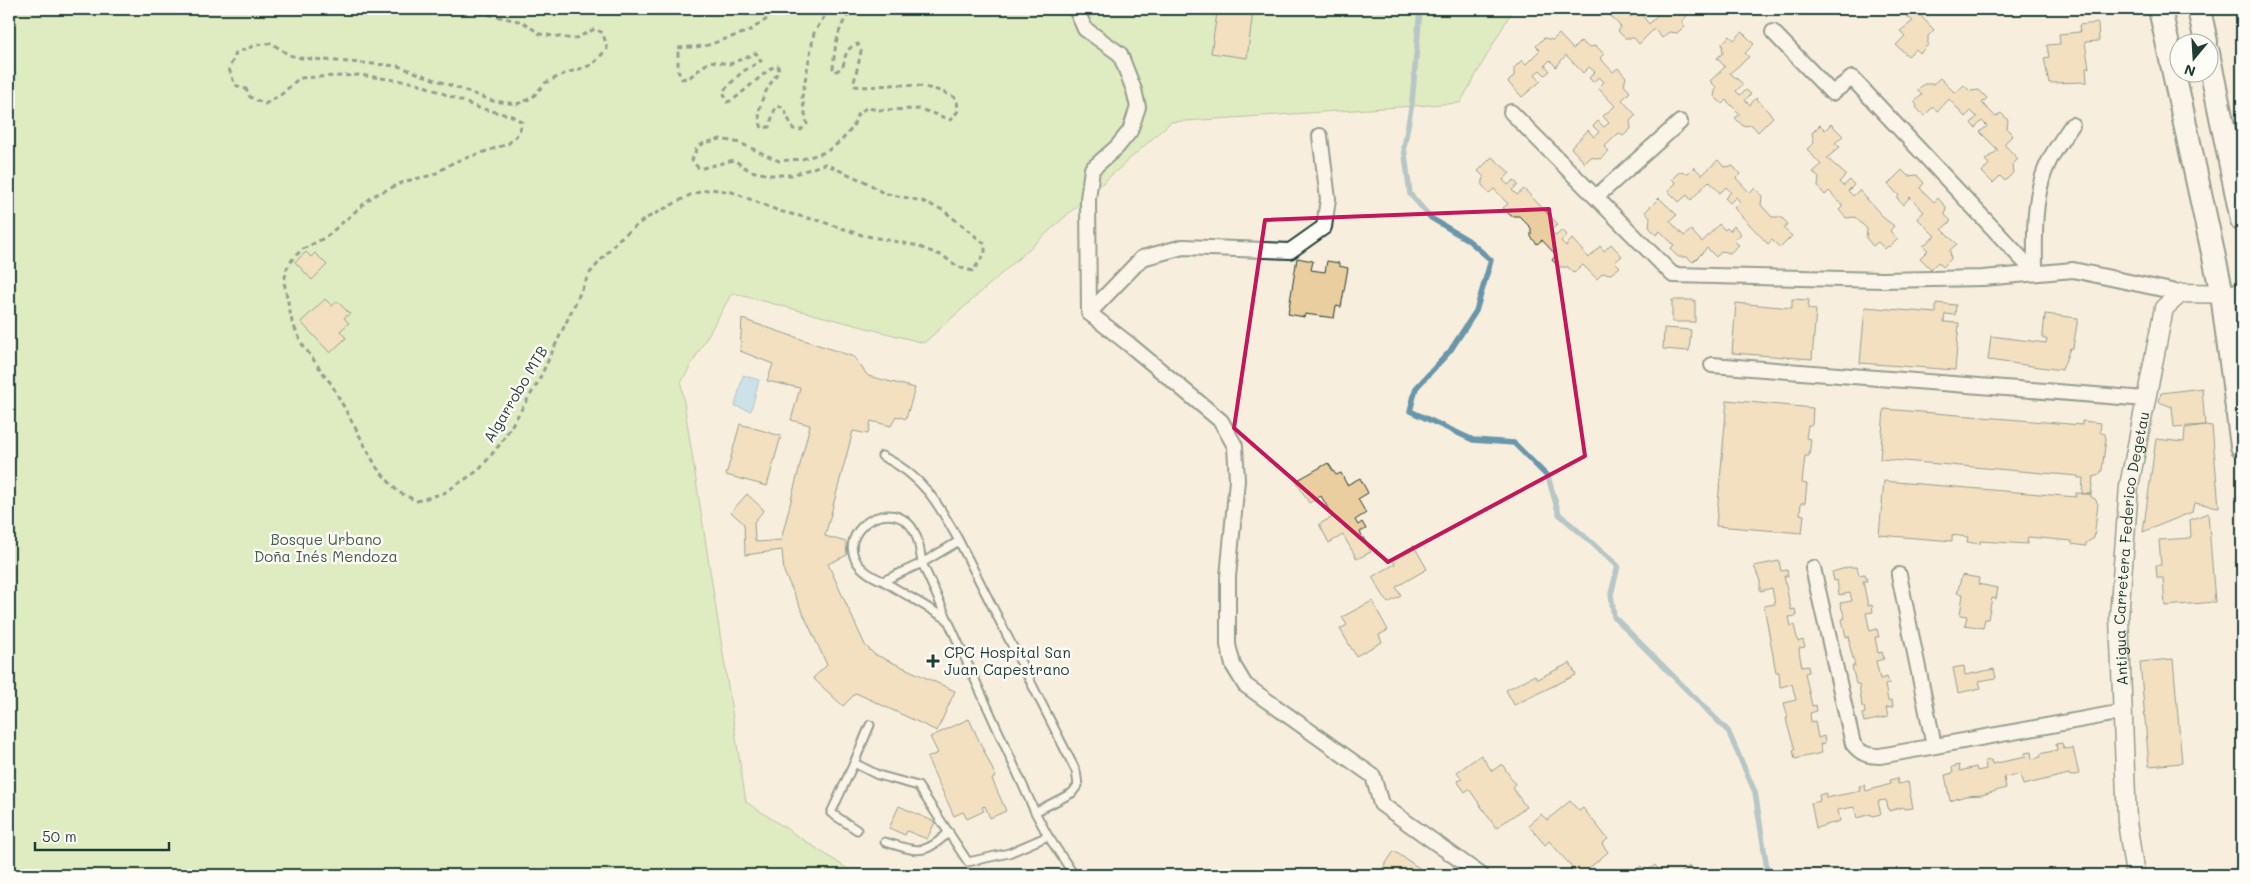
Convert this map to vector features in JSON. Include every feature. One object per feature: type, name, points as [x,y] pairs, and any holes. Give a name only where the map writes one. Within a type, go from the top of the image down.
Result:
[{"type":"highway","points":[[2160,9],[2232,294],[2242,446]]},
{"type":"highway","points":[[2200,9],[2204,32]]},
{"type":"highway","points":[[2214,82],[2242,220]]},
{"type":"street","points":[[1076,9],[1085,29],[1120,54],[1134,90],[1138,108],[1130,131],[1117,147],[1092,169],[1088,198],[1089,314]]},
{"type":"street","points":[[1773,32],[1832,93],[1852,78],[2035,273]]},
{"type":"street","points":[[1510,112],[1673,275],[1882,280],[1983,278],[2073,270],[2181,293],[2232,294]]},
{"type":"street","points":[[1596,198],[1680,122]]},
{"type":"street","points":[[2035,273],[2036,214],[2043,176],[2054,151],[2072,125]]},
{"type":"street","points":[[1089,314],[1142,258],[1183,247],[1290,251],[1324,226],[1328,199],[1320,136]]},
{"type":"street","name":"Antigua Carretera Federico Degetau","points":[[2135,875],[2127,822],[2119,617],[2129,486],[2164,308],[2181,293]]},
{"type":"street","points":[[1089,314],[1130,345],[1222,422],[1235,446],[1237,480],[1228,567],[1228,644],[1233,664],[1245,685],[1373,776],[1381,804],[1481,875]]},
{"type":"street","points":[[1712,365],[2146,399]]},
{"type":"street","points":[[1814,568],[1853,744],[1860,752],[1868,756],[1880,756],[2123,712]]},
{"type":"street","points":[[1899,575],[1934,746]]},
{"type":"lane","points":[[882,456],[902,466],[938,504],[959,541],[1076,771],[1078,785],[1072,793],[1035,812]]},
{"type":"lane","points":[[947,619],[883,580],[869,575],[855,562],[852,544],[858,530],[870,519],[888,514],[908,523],[918,542],[922,563],[1035,812],[1048,836],[1074,875]]},
{"type":"lane","points":[[883,580],[922,563],[959,541]]},
{"type":"lane","points":[[857,830],[831,813],[870,725]]},
{"type":"lane","points":[[854,763],[878,775],[918,786],[968,862],[1009,853],[1048,836]]},
{"type":"lane","points":[[885,842],[919,851],[935,846],[949,832]]},
{"type":"path","name":"Algarrobo MTB","points":[[388,9],[433,9],[477,12],[523,22],[540,34],[574,39],[595,29],[603,33],[607,49],[592,64],[545,83],[532,98],[517,104],[494,101],[398,66],[301,58],[289,55],[271,43],[256,45],[236,53],[229,69],[235,85],[246,89],[250,97],[265,104],[282,94],[299,78],[359,74],[418,84],[479,108],[512,116],[522,122],[519,133],[508,144],[454,162],[433,175],[406,181],[373,196],[326,237],[298,253],[287,268],[284,282],[292,322],[302,344],[332,385],[377,468],[398,492],[418,501],[444,493],[479,470],[501,443],[536,384],[590,274],[619,239],[644,219],[692,194],[711,189],[732,192],[779,211],[820,221],[862,235],[914,245],[943,256],[958,267],[973,271],[985,253],[984,244],[943,210],[922,201],[883,193],[868,183],[825,164],[792,175],[771,175],[750,171],[734,160],[700,169],[692,160],[697,148],[704,143],[720,139],[749,146],[778,162],[802,159],[826,152],[841,141],[853,127],[857,116],[866,108],[880,110],[920,109],[951,120],[958,111],[957,99],[946,92],[908,86],[866,88],[854,86],[861,50],[858,44],[852,45],[846,51],[843,67],[834,72],[835,42],[847,15],[854,9]]},
{"type":"path","points":[[782,9],[749,31],[705,46],[678,48],[678,71],[682,78],[690,76],[710,61],[730,64],[756,53],[761,61],[742,72],[723,91],[727,102],[733,100],[771,68],[778,66],[779,71],[764,93],[759,112],[762,128],[769,127],[776,106],[783,106],[793,129],[801,130],[807,124],[802,97],[814,33],[829,9]]},
{"type":"highlighted area","points":[[1549,209],[1585,456],[1388,562],[1234,428],[1265,220]]},
{"type":"green space","name":"Bosque Urbano Doña Inés Mendoza","points":[[9,9],[1513,9],[1460,103],[1171,122],[924,343],[732,293],[681,383],[746,802],[857,875],[9,875]]},
{"type":"water","points":[[743,375],[759,380],[751,411],[735,406]]},
{"type":"building","points":[[1220,9],[1267,9],[1266,12],[1253,11],[1247,58],[1211,53],[1217,13],[1219,13]]},
{"type":"building","points":[[1597,9],[1630,9],[1626,12],[1631,17],[1638,10],[1649,24],[1663,9],[1683,9],[1688,15],[1681,22],[1685,26],[1677,33],[1669,32],[1662,38],[1654,29],[1639,44],[1634,38],[1625,38],[1618,31],[1621,27],[1607,12],[1603,16]]},
{"type":"building","points":[[1898,9],[1926,9],[1920,15],[1934,30],[1928,36],[1928,45],[1920,53],[1916,49],[1908,56],[1896,45],[1905,36],[1900,31],[1913,21]]},
{"type":"building","points":[[2098,23],[2099,41],[2085,42],[2089,68],[2086,68],[2087,82],[2049,83],[2044,58],[2049,57],[2047,45],[2060,44],[2059,34],[2080,32],[2079,25]]},
{"type":"building","points":[[1742,32],[1754,44],[1745,53],[1749,57],[1730,73],[1743,84],[1736,91],[1740,95],[1746,90],[1751,94],[1745,100],[1750,105],[1756,98],[1773,117],[1758,132],[1752,125],[1743,126],[1735,118],[1740,114],[1726,100],[1722,104],[1714,96],[1716,87],[1710,81],[1725,67],[1717,58],[1723,53],[1722,43],[1730,36],[1734,40]]},
{"type":"building","points":[[1559,34],[1573,49],[1581,41],[1588,47],[1596,46],[1604,54],[1600,58],[1613,72],[1618,68],[1626,77],[1624,85],[1630,92],[1622,100],[1636,115],[1630,121],[1631,129],[1623,136],[1619,133],[1604,147],[1609,151],[1600,159],[1591,157],[1585,163],[1571,148],[1588,130],[1594,137],[1599,132],[1593,126],[1598,121],[1604,127],[1609,123],[1603,116],[1615,106],[1598,88],[1604,82],[1599,77],[1593,82],[1589,78],[1595,72],[1589,67],[1583,73],[1566,55],[1556,67],[1550,60],[1545,65],[1550,71],[1545,75],[1540,70],[1535,74],[1541,81],[1522,97],[1508,82],[1514,76],[1514,68],[1522,60],[1526,64],[1540,50],[1536,46],[1544,38],[1553,40]]},
{"type":"building","points":[[1940,78],[1955,93],[1964,85],[1970,91],[1979,90],[1987,98],[1982,103],[1996,117],[2001,113],[2008,120],[2007,129],[2013,135],[2004,144],[2018,159],[2012,165],[2013,173],[2005,181],[2000,176],[1993,183],[1982,172],[1989,164],[1985,160],[1998,150],[1980,132],[1987,126],[1982,121],[1975,128],[1971,123],[1977,117],[1971,111],[1965,117],[1949,99],[1938,111],[1933,107],[1924,116],[1916,107],[1917,105],[1914,102],[1922,95],[1917,90],[1924,84],[1933,84]]},
{"type":"building","points":[[1831,124],[1843,136],[1835,143],[1840,147],[1827,158],[1846,175],[1839,182],[1843,186],[1850,180],[1854,185],[1848,191],[1853,196],[1859,190],[1885,219],[1894,226],[1890,231],[1898,239],[1885,249],[1878,242],[1873,246],[1866,238],[1867,229],[1855,217],[1846,218],[1839,210],[1843,206],[1829,191],[1825,195],[1818,187],[1819,178],[1813,172],[1821,165],[1807,149],[1814,143],[1812,133],[1820,125],[1825,130]]},
{"type":"building","points":[[1492,157],[1510,173],[1503,180],[1508,185],[1514,180],[1518,185],[1512,190],[1517,195],[1524,189],[1558,224],[1551,231],[1556,236],[1562,230],[1567,235],[1561,241],[1566,246],[1572,239],[1589,258],[1600,246],[1604,251],[1611,244],[1622,256],[1615,262],[1620,267],[1611,274],[1603,273],[1597,279],[1583,265],[1574,273],[1568,267],[1559,267],[1552,260],[1556,255],[1542,240],[1537,244],[1531,237],[1531,228],[1519,216],[1511,216],[1503,208],[1508,204],[1494,189],[1489,193],[1482,185],[1484,177],[1478,171]]},
{"type":"building","points":[[1718,160],[1724,167],[1733,166],[1740,174],[1736,178],[1750,193],[1755,188],[1762,196],[1761,205],[1772,217],[1781,217],[1788,224],[1784,229],[1792,236],[1780,248],[1772,240],[1768,244],[1734,208],[1740,202],[1736,197],[1730,203],[1725,198],[1731,192],[1726,187],[1720,193],[1709,181],[1691,200],[1687,195],[1679,202],[1668,191],[1676,183],[1672,179],[1679,172],[1688,173],[1694,167],[1702,175]]},
{"type":"building","points":[[1902,170],[1908,176],[1917,175],[1924,183],[1920,188],[1934,202],[1938,198],[1946,207],[1945,215],[1951,221],[1942,229],[1957,244],[1950,250],[1951,259],[1943,267],[1938,262],[1931,269],[1920,258],[1928,250],[1923,246],[1935,236],[1917,218],[1924,212],[1910,197],[1903,205],[1897,198],[1899,196],[1888,184]]},
{"type":"building","points":[[1659,198],[1677,215],[1670,221],[1684,236],[1691,230],[1702,242],[1719,224],[1725,230],[1727,228],[1730,231],[1734,226],[1741,234],[1734,241],[1739,245],[1730,253],[1722,251],[1716,257],[1707,248],[1693,262],[1687,257],[1678,257],[1670,249],[1674,245],[1660,231],[1656,235],[1649,227],[1650,218],[1645,212]]},
{"type":"building","points":[[306,252],[311,257],[315,253],[327,265],[312,280],[295,262]]},
{"type":"building","points":[[1297,258],[1313,261],[1311,270],[1325,272],[1327,261],[1339,263],[1339,266],[1348,268],[1341,307],[1336,306],[1334,318],[1305,314],[1304,317],[1288,314]]},
{"type":"building","points":[[325,299],[332,306],[337,301],[350,314],[344,318],[349,323],[340,331],[346,338],[330,353],[301,322]]},
{"type":"building","points":[[1792,299],[1809,300],[1808,309],[1816,310],[1812,359],[1732,353],[1736,303],[1792,308]]},
{"type":"building","points":[[1672,300],[1695,300],[1695,322],[1672,322]]},
{"type":"building","points":[[1936,303],[1956,305],[1955,315],[1945,314],[1944,322],[1959,323],[1955,370],[1860,363],[1865,307],[1936,313]]},
{"type":"building","points":[[2045,314],[2078,318],[2073,348],[2070,348],[2062,370],[1988,360],[1991,336],[2046,343],[2047,339],[2043,339]]},
{"type":"building","name":"CPC Hospital San Juan Capestrano","points":[[742,319],[854,357],[868,376],[915,388],[906,419],[896,416],[891,426],[871,421],[868,434],[853,431],[825,536],[846,542],[847,555],[828,564],[865,645],[874,654],[955,691],[937,731],[856,693],[843,706],[813,678],[827,665],[784,572],[782,550],[745,555],[744,524],[731,512],[747,494],[764,510],[754,522],[755,540],[758,542],[781,540],[810,425],[791,420],[800,388],[767,381],[773,364],[740,351]]},
{"type":"building","points":[[1664,328],[1691,330],[1689,351],[1663,349]]},
{"type":"building","points":[[2202,388],[2205,425],[2174,427],[2172,407],[2159,402],[2161,393]]},
{"type":"building","points":[[1727,400],[1813,408],[1812,425],[1808,425],[1806,438],[1811,439],[1809,456],[1805,456],[1802,483],[1807,484],[1805,503],[1801,503],[1800,514],[1804,515],[1802,533],[1716,526]]},
{"type":"building","points":[[1884,409],[2082,425],[2082,421],[2101,423],[2100,432],[2105,434],[2106,439],[2102,470],[2099,475],[2093,477],[2091,494],[2082,494],[2083,478],[2078,478],[2078,476],[1880,459]]},
{"type":"building","points":[[740,424],[781,436],[767,486],[726,475]]},
{"type":"building","points":[[2205,425],[2212,426],[2219,507],[2194,503],[2192,512],[2143,532],[2156,439],[2184,442],[2185,428]]},
{"type":"building","points":[[1328,463],[1336,475],[1341,473],[1347,485],[1360,478],[1368,493],[1358,499],[1366,513],[1355,520],[1358,525],[1362,522],[1366,529],[1360,532],[1371,552],[1357,559],[1343,535],[1329,543],[1319,524],[1333,517],[1321,496],[1309,503],[1296,481]]},
{"type":"building","points":[[1884,481],[2076,497],[2076,493],[2091,494],[2091,497],[2098,504],[2094,538],[2086,543],[2086,546],[2072,544],[2072,541],[2028,537],[2027,544],[1980,541],[1980,544],[1967,542],[1968,537],[1952,535],[1952,541],[1879,535]]},
{"type":"building","points":[[2208,513],[2215,602],[2165,606],[2163,578],[2157,578],[2156,565],[2161,565],[2159,540],[2191,538],[2190,520]]},
{"type":"building","points":[[1414,546],[1427,569],[1396,587],[1401,596],[1388,603],[1372,577],[1395,564],[1392,559]]},
{"type":"building","points":[[1779,561],[1781,571],[1787,570],[1788,576],[1784,576],[1791,610],[1795,609],[1797,616],[1789,617],[1791,626],[1794,625],[1798,642],[1803,640],[1805,647],[1799,648],[1800,657],[1802,667],[1808,666],[1809,672],[1805,673],[1812,706],[1816,705],[1817,711],[1810,713],[1811,722],[1815,721],[1818,738],[1824,736],[1825,743],[1820,744],[1822,753],[1795,759],[1793,750],[1795,749],[1788,727],[1784,703],[1796,700],[1792,684],[1780,687],[1779,672],[1776,672],[1764,606],[1775,604],[1772,588],[1760,591],[1760,581],[1754,566]]},
{"type":"building","points":[[1849,567],[1857,567],[1859,575],[1865,574],[1867,581],[1863,581],[1868,606],[1872,605],[1873,612],[1866,613],[1870,631],[1877,629],[1879,637],[1875,637],[1878,653],[1882,652],[1884,659],[1876,661],[1880,679],[1887,677],[1889,684],[1885,685],[1888,701],[1892,700],[1893,707],[1886,708],[1888,717],[1864,722],[1862,714],[1865,713],[1864,706],[1862,707],[1859,684],[1856,684],[1852,666],[1855,666],[1849,636],[1846,637],[1842,619],[1845,618],[1840,603],[1852,601],[1850,593],[1839,595],[1837,580],[1834,581],[1832,572]]},
{"type":"building","points":[[1962,575],[1979,578],[1978,584],[1998,588],[1996,599],[1992,598],[1988,619],[1985,619],[1983,628],[1965,625],[1967,616],[1960,615],[1963,594],[1957,593]]},
{"type":"building","points":[[1372,601],[1388,630],[1379,635],[1382,642],[1356,656],[1340,629],[1347,625],[1342,617]]},
{"type":"building","points":[[2173,659],[2182,763],[2149,766],[2140,662]]},
{"type":"building","points":[[1570,663],[1576,675],[1514,705],[1506,690],[1535,675],[1537,679]]},
{"type":"building","points":[[1964,666],[1965,675],[1994,669],[1996,678],[1979,681],[1981,688],[1958,693],[1953,668]]},
{"type":"building","points":[[969,719],[996,777],[992,779],[1006,811],[990,818],[985,806],[982,807],[984,811],[967,819],[963,812],[954,816],[927,758],[938,753],[930,737]]},
{"type":"building","points":[[2062,743],[2064,749],[2073,748],[2079,774],[2070,776],[2069,774],[2023,785],[2020,774],[2004,777],[2006,788],[1950,801],[1945,775],[1953,773],[1952,767],[1959,765],[1960,771],[1976,767],[1977,771],[1986,769],[1985,761],[1991,760],[1992,764],[2026,757],[2025,753],[2031,752],[2032,759],[2041,757],[2040,754],[2057,750],[2056,744]]},
{"type":"building","points":[[1481,755],[1492,771],[1502,764],[1515,784],[1512,787],[1526,807],[1496,828],[1469,789],[1465,792],[1457,781],[1462,779],[1457,772]]},
{"type":"building","points":[[1897,778],[1898,784],[1908,782],[1913,808],[1904,809],[1903,807],[1889,811],[1886,800],[1878,801],[1881,814],[1872,816],[1871,814],[1857,818],[1854,807],[1838,810],[1840,821],[1816,828],[1811,803],[1820,801],[1819,795],[1826,793],[1826,798],[1860,791],[1859,786],[1865,785],[1866,791],[1891,784],[1890,780]]},
{"type":"building","points":[[1570,801],[1579,811],[1583,808],[1608,839],[1602,844],[1608,852],[1581,875],[1549,841],[1545,845],[1528,825],[1541,814],[1547,820]]},
{"type":"building","points":[[899,806],[935,822],[927,839],[907,831],[905,835],[889,828]]},
{"type":"building","points":[[1394,851],[1428,874],[1379,874]]},
{"type":"building","points":[[1655,865],[1663,875],[1629,875],[1641,866],[1646,872]]},
{"type":"building","points":[[1689,866],[1696,875],[1679,875]]},
{"type":"waterway","points":[[1420,9],[1412,103],[1404,147],[1410,194],[1431,218],[1468,240],[1491,260],[1476,311],[1450,351],[1416,388],[1410,411],[1473,440],[1514,443],[1548,477],[1559,514],[1618,566],[1611,594],[1614,617],[1728,731],[1755,792],[1768,875]]},
{"type":"place","name":"CPC Hospital San Juan Capestrano","points":[[933,661]]}]
